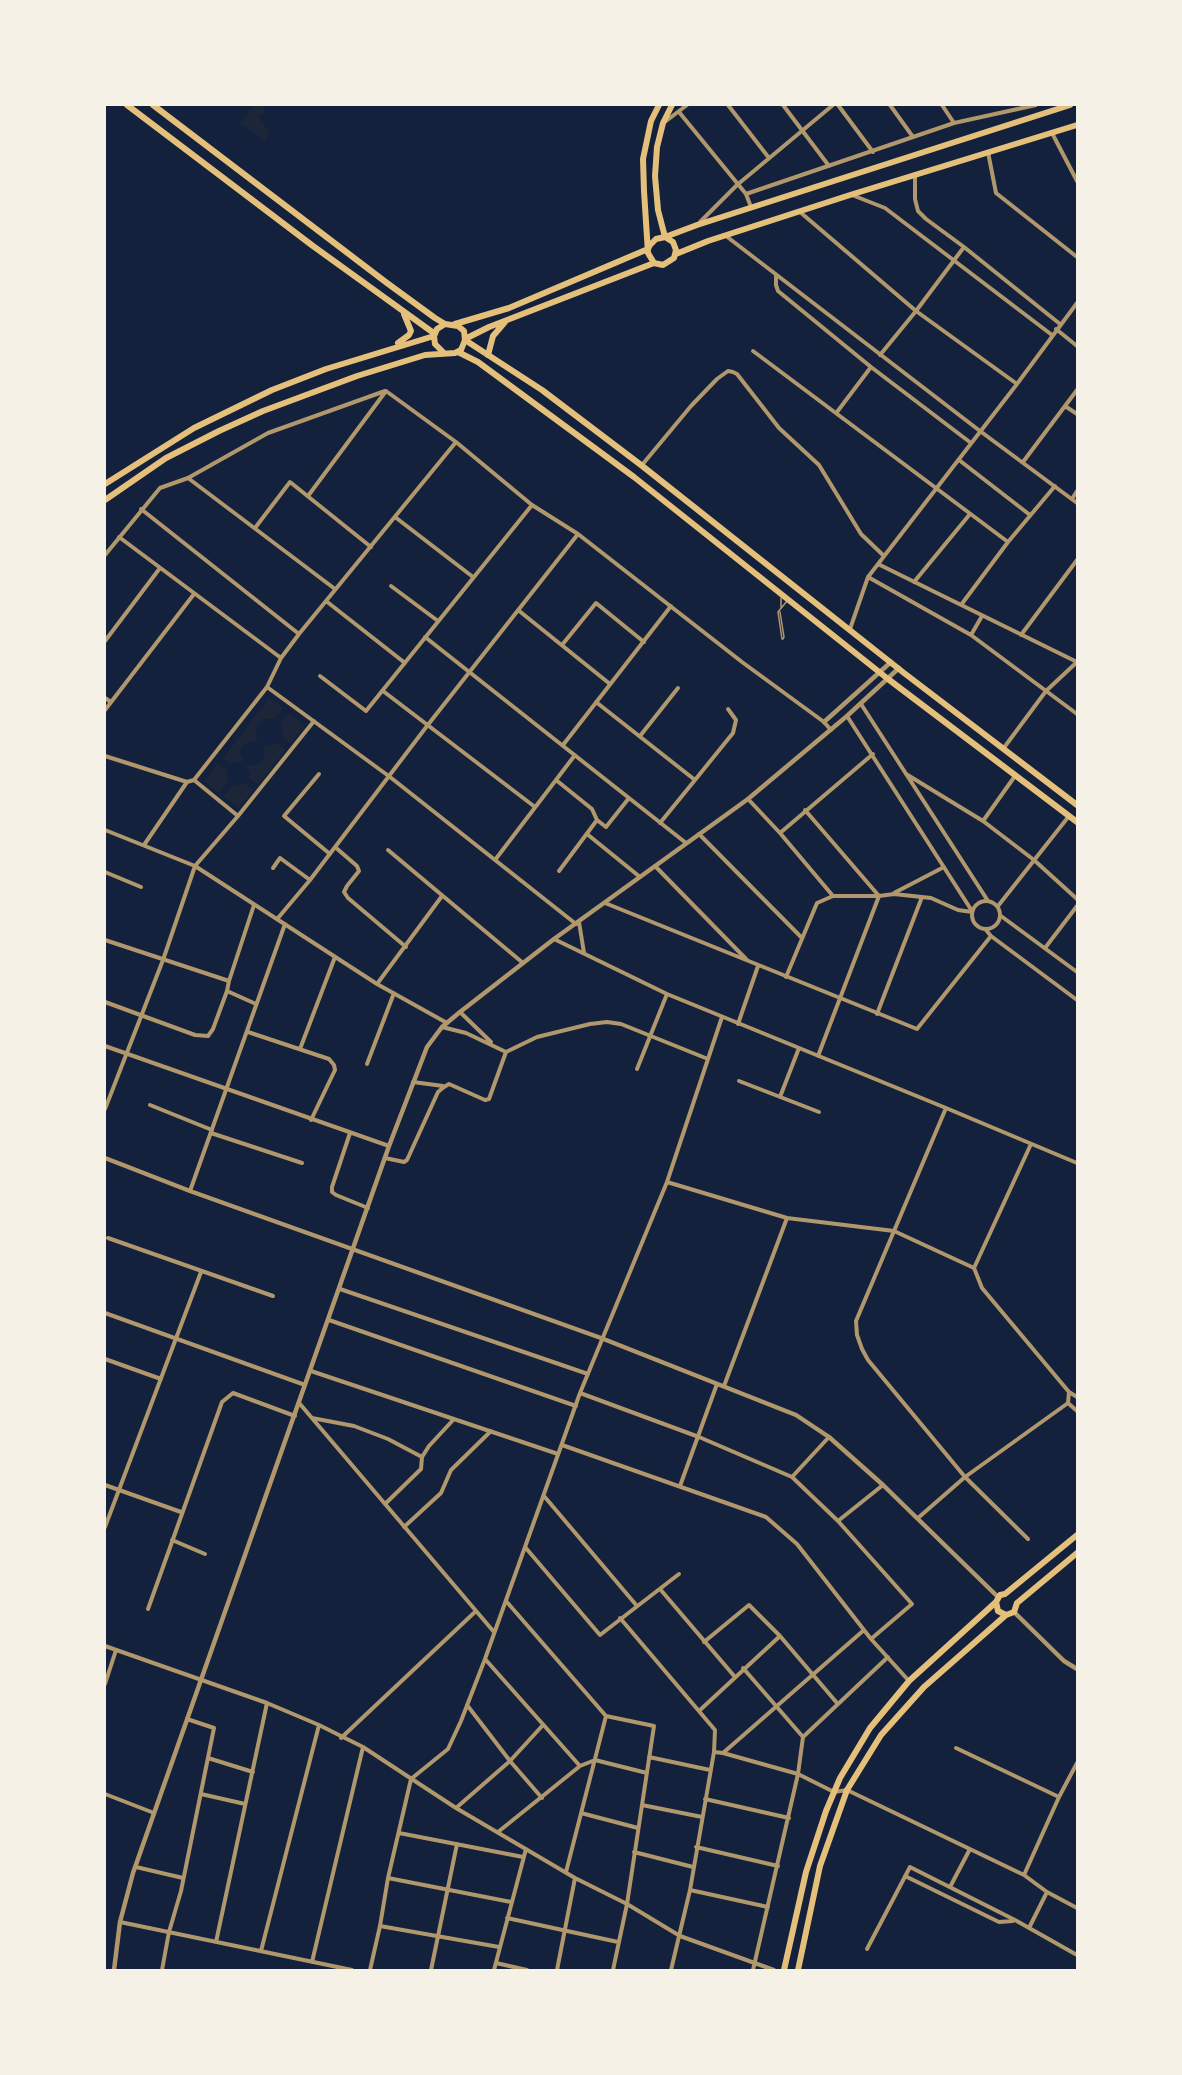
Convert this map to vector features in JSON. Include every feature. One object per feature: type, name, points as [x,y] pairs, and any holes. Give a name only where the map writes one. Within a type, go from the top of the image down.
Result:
[{"type":"main road","points":[[127,105],[435,335]]},
{"type":"main road","points":[[153,105],[387,283],[446,324]]},
{"type":"main road","points":[[654,263],[649,257],[648,249],[643,159],[651,121],[659,105]]},
{"type":"main road","points":[[665,237],[658,210],[655,176],[657,147],[663,123],[672,105]]},
{"type":"main road","points":[[443,353],[435,344],[435,335],[441,326],[455,324],[529,300],[648,249],[656,238],[665,237],[1070,105]]},
{"type":"main road","points":[[465,340],[507,320],[621,274],[654,263],[667,264],[676,254],[726,236],[915,174],[1077,125]]},
{"type":"main road","points":[[665,237],[673,242],[676,254]]},
{"type":"main road","points":[[393,347],[411,332],[411,326],[402,310]]},
{"type":"main road","points":[[488,355],[493,336],[507,320]]},
{"type":"main road","points":[[105,500],[166,458],[219,430],[263,411],[357,376],[425,355],[458,352],[465,340],[461,328],[455,324]]},
{"type":"main road","points":[[105,484],[194,428],[272,390],[326,369],[435,335]]},
{"type":"main road","points":[[465,340],[542,390],[641,465],[898,668],[1077,805]]},
{"type":"main road","points":[[458,352],[478,362],[634,477],[888,679],[1077,822]]},
{"type":"main road","points":[[784,1970],[806,1872],[826,1811],[840,1778],[870,1728],[909,1681],[997,1600],[1077,1535]]},
{"type":"main road","points":[[798,1970],[820,1866],[847,1790],[881,1735],[924,1687],[1006,1615],[1014,1612],[1017,1603],[1077,1553]]},
{"type":"main road","points":[[1005,1594],[1012,1595],[1017,1603]]},
{"type":"main road","points":[[997,1600],[998,1611],[1006,1615]]},
{"type":"street","points":[[663,123],[687,105]]},
{"type":"street","points":[[728,105],[770,158]]},
{"type":"street","points":[[783,105],[829,166]]},
{"type":"street","points":[[697,225],[737,185],[835,105],[873,152]]},
{"type":"street","points":[[890,105],[913,138]]},
{"type":"street","points":[[942,105],[954,123]]},
{"type":"street","points":[[996,105],[1001,111]]},
{"type":"street","points":[[746,194],[954,123],[1036,105]]},
{"type":"street","points":[[679,111],[746,194],[752,208]]},
{"type":"street","points":[[1052,133],[1077,182]]},
{"type":"street","points":[[988,153],[996,193],[1077,257]]},
{"type":"street","points":[[915,174],[915,199],[918,211],[1060,324]]},
{"type":"street","points":[[850,195],[885,208],[1052,335]]},
{"type":"street","points":[[800,212],[916,311],[1017,384]]},
{"type":"street","points":[[726,236],[1077,503]]},
{"type":"street","points":[[880,355],[964,247]]},
{"type":"street","points":[[776,275],[778,291],[871,367],[971,443]]},
{"type":"street","points":[[850,629],[868,577],[1077,303]]},
{"type":"street","points":[[1056,329],[1077,346]]},
{"type":"street","points":[[753,351],[1008,542]]},
{"type":"street","points":[[837,412],[871,367]]},
{"type":"street","points":[[641,465],[717,379],[728,371],[733,372],[737,374],[785,435],[819,465],[861,534],[884,556]]},
{"type":"street","points":[[1023,462],[1077,390]]},
{"type":"street","points":[[386,391],[456,442],[532,505],[578,534],[742,662],[824,722],[831,730]]},
{"type":"street","points":[[105,555],[160,488],[188,478],[268,433],[386,391]]},
{"type":"street","points":[[308,496],[386,391]]},
{"type":"street","points":[[1065,406],[1077,414]]},
{"type":"street","points":[[105,756],[187,782],[194,780],[267,687],[281,658],[299,634],[456,442]]},
{"type":"street","points":[[959,460],[1030,515]]},
{"type":"street","points":[[188,478],[335,589]]},
{"type":"street","points":[[255,528],[290,482],[371,547]]},
{"type":"street","points":[[961,605],[1008,542],[1056,486]]},
{"type":"street","points":[[1072,499],[1077,491]]},
{"type":"street","points":[[320,676],[366,711],[532,505]]},
{"type":"street","points":[[141,509],[299,634]]},
{"type":"street","points":[[914,582],[970,513]]},
{"type":"street","points":[[396,517],[473,577]]},
{"type":"street","points":[[278,918],[310,880],[427,726],[578,534]]},
{"type":"street","points":[[119,537],[281,658]]},
{"type":"street","points":[[1021,635],[1077,560]]},
{"type":"street","points":[[878,564],[1077,662],[1046,691],[1004,749]]},
{"type":"street","points":[[105,641],[160,568]]},
{"type":"street","points":[[868,577],[971,635],[1077,714]]},
{"type":"street","points":[[392,586],[438,621]]},
{"type":"street","points":[[105,710],[194,594]]},
{"type":"street","points":[[326,601],[405,663]]},
{"type":"street","points":[[562,645],[596,603],[644,642]]},
{"type":"street","points":[[562,745],[671,606]]},
{"type":"street","points":[[518,610],[610,684]]},
{"type":"street","points":[[971,635],[982,616]]},
{"type":"street","points":[[425,637],[686,843]]},
{"type":"street","points":[[824,722],[891,662]]},
{"type":"street","points":[[114,1970],[120,1922],[136,1867],[389,1146],[427,1047],[444,1025],[554,939],[748,799],[861,704],[898,668]]},
{"type":"street","points":[[267,687],[390,777],[578,923],[584,954]]},
{"type":"street","points":[[640,736],[678,688]]},
{"type":"street","points":[[383,691],[535,807]]},
{"type":"street","points":[[105,698],[111,702]]},
{"type":"street","points":[[596,702],[695,780]]},
{"type":"street","points":[[861,704],[987,901]]},
{"type":"street","points":[[660,823],[733,733],[736,720],[728,709]]},
{"type":"street","points":[[847,716],[972,912],[975,924],[1077,1000]]},
{"type":"street","points":[[105,1109],[163,960],[195,866],[314,721]]},
{"type":"street","points":[[780,833],[873,754]]},
{"type":"street","points":[[495,860],[575,755]]},
{"type":"street","points":[[904,772],[983,821],[1034,860],[1077,899]]},
{"type":"street","points":[[319,774],[284,816],[330,854]]},
{"type":"street","points":[[983,821],[1016,775]]},
{"type":"street","points":[[194,780],[238,816]]},
{"type":"street","points":[[556,780],[592,809],[597,820],[606,827],[629,798]]},
{"type":"street","points":[[144,844],[187,782]]},
{"type":"street","points":[[748,799],[833,896]]},
{"type":"street","points":[[805,810],[879,896]]},
{"type":"street","points":[[998,906],[1069,816]]},
{"type":"street","points":[[559,871],[597,820]]},
{"type":"street","points":[[105,830],[195,866],[278,918],[334,957],[444,1025],[507,1052]]},
{"type":"street","points":[[587,834],[640,877]]},
{"type":"street","points":[[699,834],[802,938]]},
{"type":"street","points":[[335,847],[357,866],[359,871],[344,892],[348,898],[406,947]]},
{"type":"street","points":[[388,850],[523,963]]},
{"type":"street","points":[[273,868],[280,858],[310,880]]},
{"type":"street","points":[[656,866],[750,963]]},
{"type":"street","points":[[894,894],[944,867]]},
{"type":"street","points":[[105,872],[141,887]]},
{"type":"street","points":[[786,977],[818,903],[833,896],[894,894],[931,898],[958,910],[972,912]]},
{"type":"street","points":[[377,984],[442,896]]},
{"type":"street","points":[[818,1056],[879,896]]},
{"type":"street","points":[[877,1014],[922,897]]},
{"type":"street","points":[[972,912],[980,902],[987,901],[998,906],[1001,916],[1077,972]]},
{"type":"street","points":[[604,903],[917,1029],[991,936]]},
{"type":"street","points":[[105,1002],[195,1035],[208,1036],[213,1029],[227,991],[254,905]]},
{"type":"street","points":[[1045,948],[1077,906]]},
{"type":"street","points":[[986,930],[995,927],[1001,916]]},
{"type":"street","points":[[190,1191],[285,924]]},
{"type":"street","points":[[554,939],[667,994],[1077,1163]]},
{"type":"street","points":[[105,940],[229,981]]},
{"type":"street","points":[[300,1049],[334,957]]},
{"type":"street","points":[[738,1024],[758,966]]},
{"type":"street","points":[[227,991],[256,1004]]},
{"type":"street","points":[[367,1064],[394,993]]},
{"type":"street","points":[[637,1069],[667,994]]},
{"type":"street","points":[[460,1012],[493,1045]]},
{"type":"street","points":[[370,1970],[411,1779],[448,1749],[467,1705],[601,1338],[667,1182],[722,1017]]},
{"type":"street","points":[[385,1158],[404,1162],[407,1160],[438,1092],[444,1087],[449,1084],[485,1100],[489,1099],[507,1052],[537,1037],[590,1023],[607,1022],[621,1024],[708,1059]]},
{"type":"street","points":[[248,1032],[329,1059],[334,1065],[334,1070],[311,1120]]},
{"type":"street","points":[[105,1046],[389,1146]]},
{"type":"street","points":[[780,1097],[799,1048]]},
{"type":"street","points":[[739,1081],[819,1112]]},
{"type":"street","points":[[413,1082],[444,1087]]},
{"type":"street","points":[[150,1105],[211,1131],[302,1163]]},
{"type":"street","points":[[946,1108],[856,1320],[857,1335],[868,1360],[965,1478],[1028,1539]]},
{"type":"street","points":[[350,1133],[332,1192],[368,1208]]},
{"type":"street","points":[[974,1268],[1030,1144]]},
{"type":"street","points":[[105,1158],[190,1191],[601,1338],[796,1415],[813,1424],[883,1485],[997,1600]]},
{"type":"street","points":[[667,1182],[788,1218],[894,1231],[974,1268],[982,1288],[1069,1392],[1077,1398]]},
{"type":"street","points":[[724,1386],[788,1218]]},
{"type":"street","points":[[108,1238],[273,1296]]},
{"type":"street","points":[[105,1527],[201,1272]]},
{"type":"street","points":[[340,1289],[588,1374]]},
{"type":"street","points":[[105,1314],[306,1386]]},
{"type":"street","points":[[329,1320],[576,1406]]},
{"type":"street","points":[[105,1359],[161,1379]]},
{"type":"street","points":[[311,1371],[558,1454]]},
{"type":"street","points":[[680,1486],[718,1383]]},
{"type":"street","points":[[918,1518],[965,1478],[1068,1403],[1069,1392]]},
{"type":"street","points":[[148,1609],[222,1402],[233,1393],[296,1416]]},
{"type":"street","points":[[580,1393],[699,1437],[792,1477],[838,1521],[912,1604],[871,1639]]},
{"type":"street","points":[[1068,1403],[1077,1411]]},
{"type":"street","points":[[300,1404],[495,1632]]},
{"type":"street","points":[[312,1418],[354,1426],[388,1439],[422,1457]]},
{"type":"street","points":[[386,1504],[421,1469],[422,1457],[429,1446],[454,1419]]},
{"type":"street","points":[[404,1527],[441,1493],[452,1470],[491,1431]]},
{"type":"street","points":[[792,1477],[829,1437]]},
{"type":"street","points":[[562,1445],[766,1517],[797,1544],[871,1639],[909,1681]]},
{"type":"street","points":[[105,1485],[181,1512]]},
{"type":"street","points":[[838,1521],[883,1485]]},
{"type":"street","points":[[544,1496],[638,1605]]},
{"type":"street","points":[[171,1540],[205,1554]]},
{"type":"street","points":[[525,1546],[600,1635],[679,1574]]},
{"type":"street","points":[[660,1589],[735,1677]]},
{"type":"street","points":[[506,1601],[606,1716],[654,1726],[627,1904],[613,1970]]},
{"type":"street","points":[[704,1641],[749,1605],[780,1636],[837,1703]]},
{"type":"street","points":[[341,1738],[477,1611]]},
{"type":"street","points":[[1014,1612],[1064,1661],[1077,1669]]},
{"type":"street","points":[[620,1618],[715,1730],[714,1752],[690,1890],[671,1970]]},
{"type":"street","points":[[723,1753],[864,1630]]},
{"type":"street","points":[[699,1711],[780,1636]]},
{"type":"street","points":[[105,1646],[267,1703],[319,1725],[363,1748],[456,1808],[575,1878],[627,1904],[680,1936],[774,1970]]},
{"type":"street","points":[[105,1684],[116,1650]]},
{"type":"street","points":[[753,1970],[789,1818],[803,1737],[888,1657]]},
{"type":"street","points":[[485,1659],[580,1766]]},
{"type":"street","points":[[743,1668],[803,1737]]},
{"type":"street","points":[[216,1942],[267,1703]]},
{"type":"street","points":[[467,1705],[542,1798]]},
{"type":"street","points":[[566,1872],[606,1716]]},
{"type":"street","points":[[162,1970],[214,1728],[188,1719]]},
{"type":"street","points":[[261,1951],[319,1725]]},
{"type":"street","points":[[456,1808],[510,1761],[543,1725]]},
{"type":"street","points":[[312,1962],[363,1748]]},
{"type":"street","points":[[956,1749],[1059,1797]]},
{"type":"street","points":[[714,1752],[798,1774],[834,1792],[847,1790],[1024,1875],[1047,1892],[1077,1908]]},
{"type":"street","points":[[650,1756],[710,1770]]},
{"type":"street","points":[[208,1758],[253,1772]]},
{"type":"street","points":[[498,1832],[580,1766],[595,1760],[647,1773]]},
{"type":"street","points":[[1024,1875],[1077,1763]]},
{"type":"street","points":[[105,1794],[155,1814]]},
{"type":"street","points":[[201,1794],[245,1804]]},
{"type":"street","points":[[705,1799],[789,1818]]},
{"type":"street","points":[[642,1805],[702,1817]]},
{"type":"street","points":[[581,1812],[638,1828]]},
{"type":"street","points":[[399,1833],[523,1857]]},
{"type":"street","points":[[431,1970],[457,1844]]},
{"type":"street","points":[[696,1847],[778,1866]]},
{"type":"street","points":[[494,1970],[526,1849]]},
{"type":"street","points":[[950,1887],[970,1849]]},
{"type":"street","points":[[634,1852],[693,1867]]},
{"type":"street","points":[[136,1867],[183,1878]]},
{"type":"street","points":[[867,1949],[910,1867],[1077,1955]]},
{"type":"street","points":[[905,1876],[999,1922],[1014,1920]]},
{"type":"street","points":[[388,1878],[511,1902]]},
{"type":"street","points":[[556,1970],[575,1878]]},
{"type":"street","points":[[690,1890],[768,1907]]},
{"type":"street","points":[[1029,1928],[1047,1892]]},
{"type":"street","points":[[507,1918],[618,1942]]},
{"type":"street","points":[[120,1922],[351,1970]]},
{"type":"street","points":[[380,1926],[499,1947]]},
{"type":"street","points":[[495,1963],[527,1970]]},
{"type":"lane","points":[[779,611],[797,588]]},
{"type":"lane","points":[[778,592],[783,600],[779,611],[783,638]]},
{"type":"shaded area","points":[[252,105],[263,105],[264,113],[259,116],[269,132],[265,142],[240,123],[253,107]]},
{"type":"shaded area","points":[[269,698],[283,708],[275,719],[265,719],[258,724],[255,732],[258,740],[243,746],[240,753],[243,761],[231,764],[223,758]]},
{"type":"shaded area","points":[[289,713],[305,725],[290,744],[282,737],[280,723]]},
{"type":"shaded area","points":[[277,743],[286,749],[258,785],[249,778],[247,767],[262,761],[265,754],[264,745]]},
{"type":"shaded area","points":[[218,763],[227,770],[228,780],[219,793],[204,781]]},
{"type":"shaded area","points":[[245,783],[254,790],[239,808],[224,797],[233,784],[238,786]]}]
